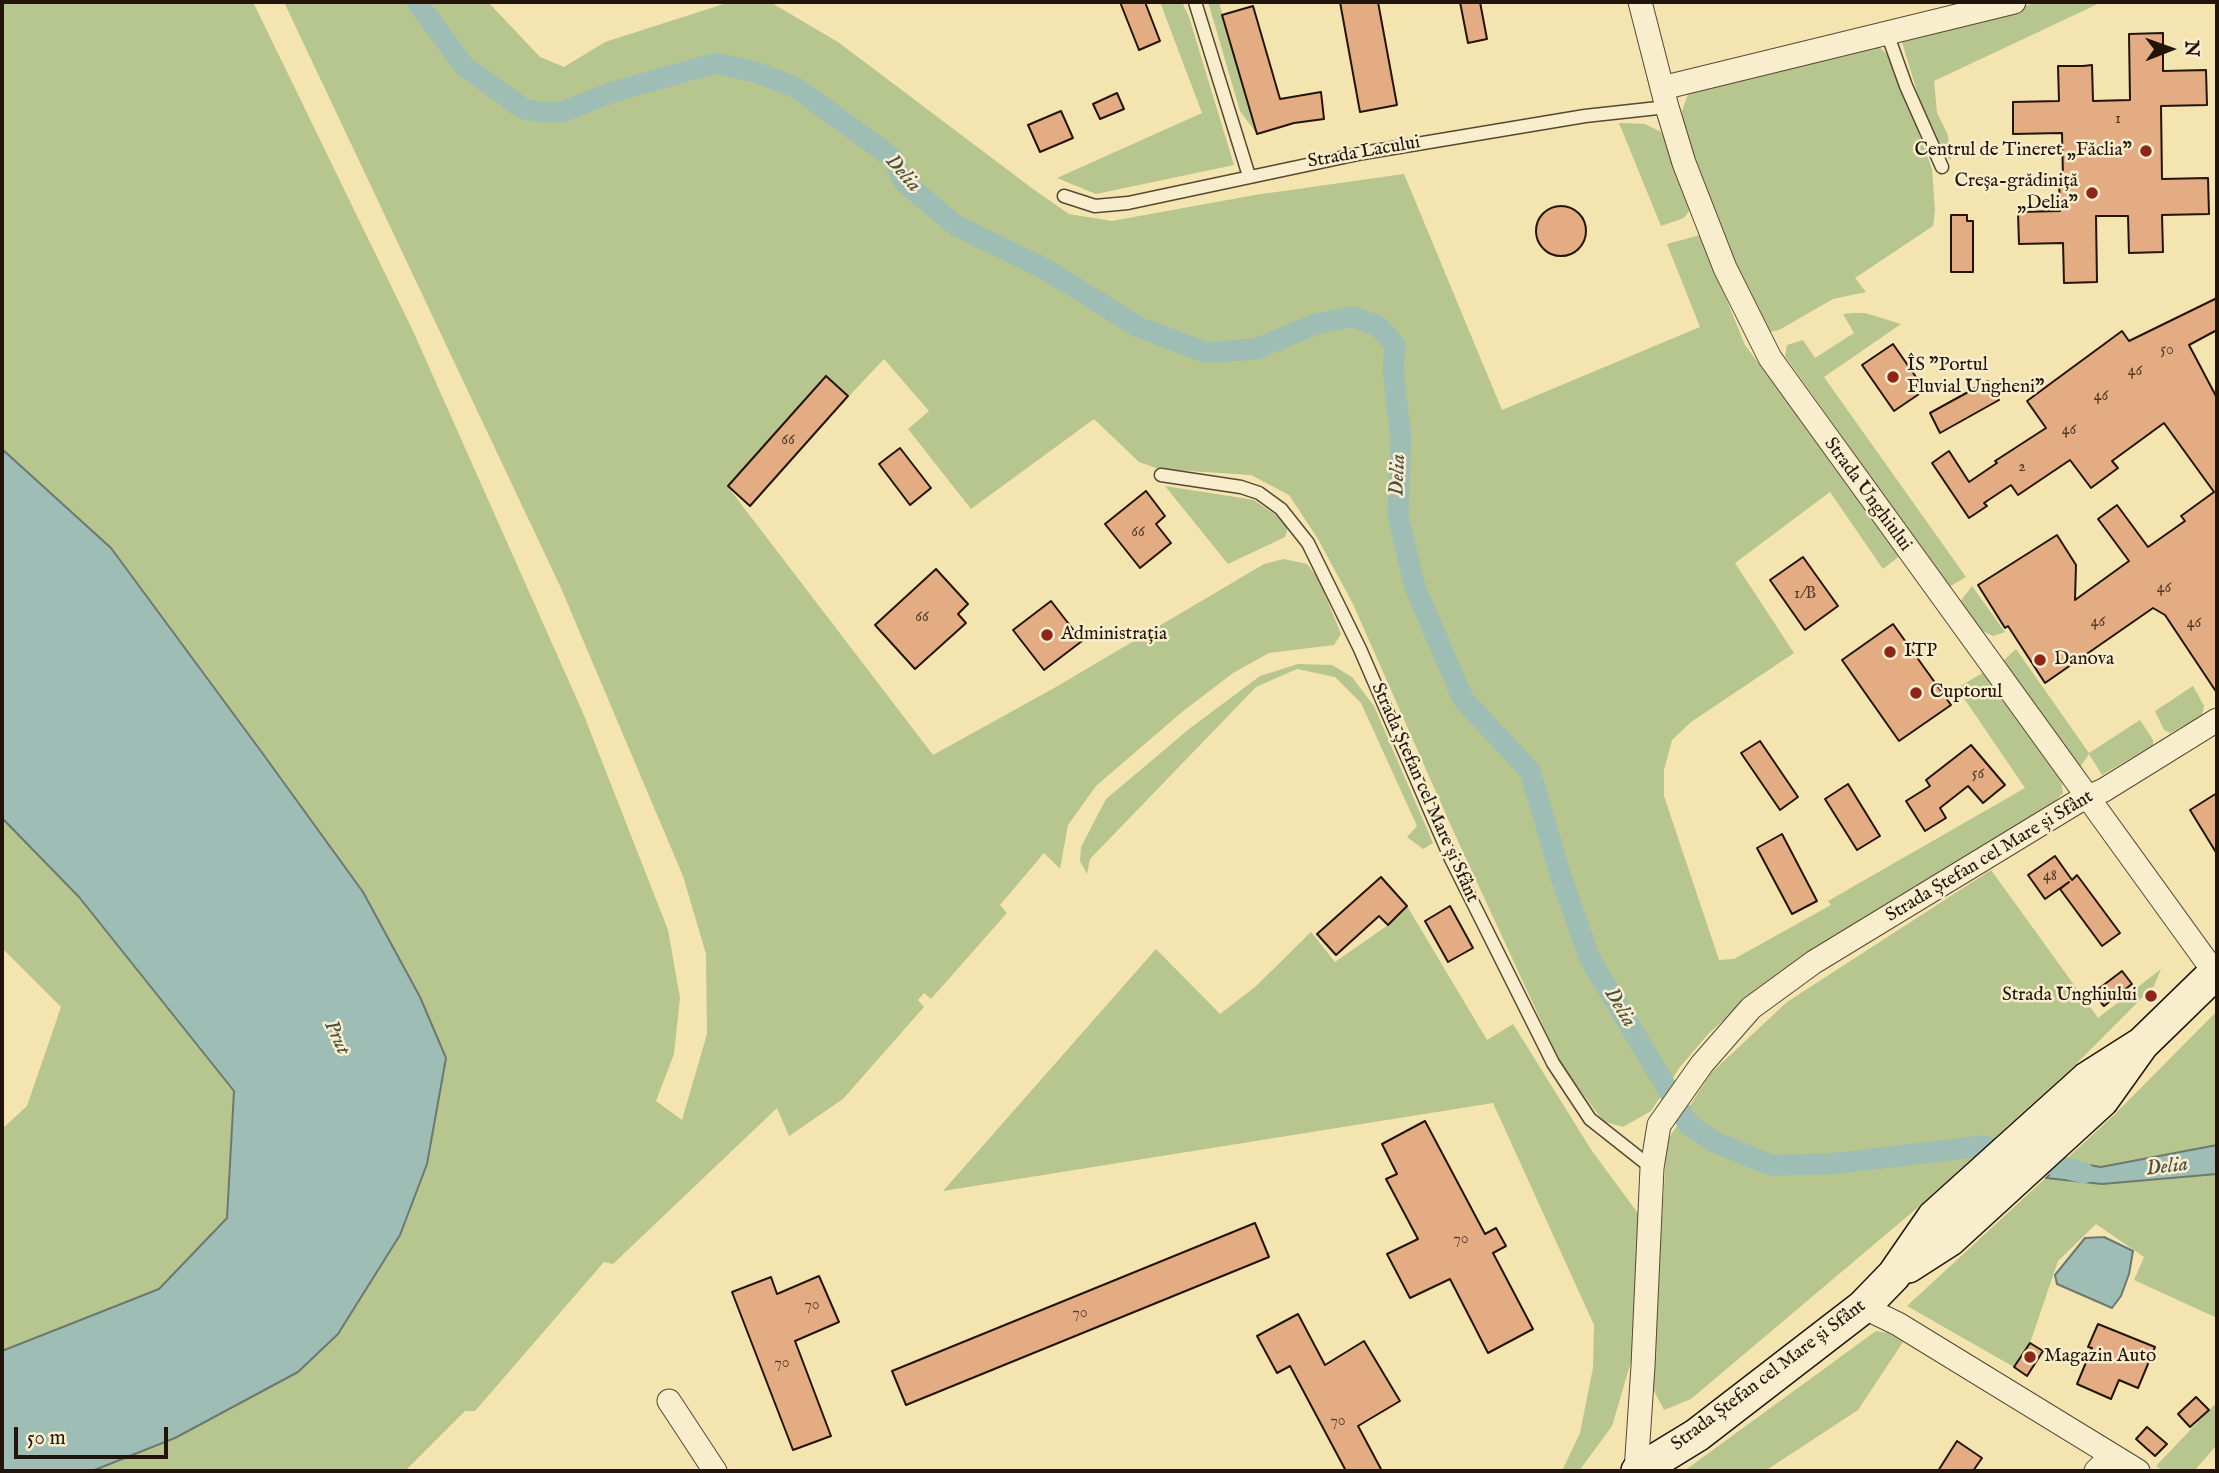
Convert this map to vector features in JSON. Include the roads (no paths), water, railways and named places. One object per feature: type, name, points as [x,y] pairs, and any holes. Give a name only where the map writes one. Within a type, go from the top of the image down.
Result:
[{"type":"main road","name":"Strada Ștefan cel Mare și Sfânt","points":[[1637,1471],[1697,1435],[1863,1307],[1942,1228],[2094,1090],[2216,972]]},
{"type":"street","name":"Strada Unghiului","points":[[1640,2],[1684,163],[1725,268],[1769,358],[2216,972]]},
{"type":"street","name":"Strada Lacului","points":[[1664,97],[1887,33],[2003,4]]},
{"type":"street","name":"Strada Ștefan cel Mare și Sfânt","points":[[1637,1471],[1652,1168],[1659,1125],[1702,1064],[1751,1008],[1814,962],[2217,719]]},
{"type":"street","points":[[1863,1307],[1898,1324],[2138,1471]]},
{"type":"street","points":[[670,1401],[715,1471]]},
{"type":"street","points":[[2096,1471],[2112,1455]]},
{"type":"lane","points":[[1195,2],[1249,176]]},
{"type":"lane","points":[[1887,33],[1906,86],[1942,167]]},
{"type":"lane","name":"Strada Lacului","points":[[1064,196],[1095,206],[1128,203],[1363,153],[1585,116],[1664,97]]},
{"type":"lane","name":"Strada Ștefan cel Mare și Sfânt","points":[[1161,475],[1241,487],[1259,494],[1282,509],[1308,543],[1360,649],[1451,859],[1553,1063],[1590,1119],[1652,1168]]},
{"type":"water","name":"Prut","points":[[2,449],[111,548],[263,754],[363,892],[420,997],[446,1058],[427,1164],[400,1235],[338,1334],[298,1372],[175,1438],[92,1471],[2,1471],[2,1351],[159,1289],[227,1218],[234,1091],[79,897],[2,818]]},
{"type":"water","points":[[2217,1145],[2217,1174],[2102,1184],[2046,1178],[2064,1161],[2101,1167]]},
{"type":"water","points":[[2104,1237],[2133,1251],[2121,1296],[2112,1308],[2057,1284],[2055,1275],[2085,1238]]},
{"type":"waterway","name":"Delia","points":[[417,2],[464,66],[524,109],[562,112],[613,92],[716,63],[755,72],[795,87],[893,158],[904,182],[955,225],[1047,270],[1138,327],[1207,353],[1255,349],[1319,323],[1353,317],[1378,326],[1395,345],[1393,370],[1401,439],[1398,516],[1415,587],[1463,699],[1530,771],[1561,877],[1590,959],[1689,1125],[1715,1142],[1770,1165],[1829,1164],[1983,1146],[2084,1173]]},
{"type":"place","name":"Centrul de Tineret „Făclia”","points":[[2146,151]]},
{"type":"place","name":"Creșa-grădiniță „Delia”","points":[[2092,193]]},
{"type":"place","name":"ÎS \"Portul Fluvial Ungheni\"","points":[[1893,377]]},
{"type":"place","name":"Administrația","points":[[1047,635]]},
{"type":"place","name":"ITP","points":[[1890,652]]},
{"type":"place","name":"Danova","points":[[2040,660]]},
{"type":"place","name":"Cuptorul","points":[[1916,693]]},
{"type":"place","name":"Strada Unghiului","points":[[2151,996]]},
{"type":"place","name":"Magazin Auto","points":[[2030,1357]]}]
